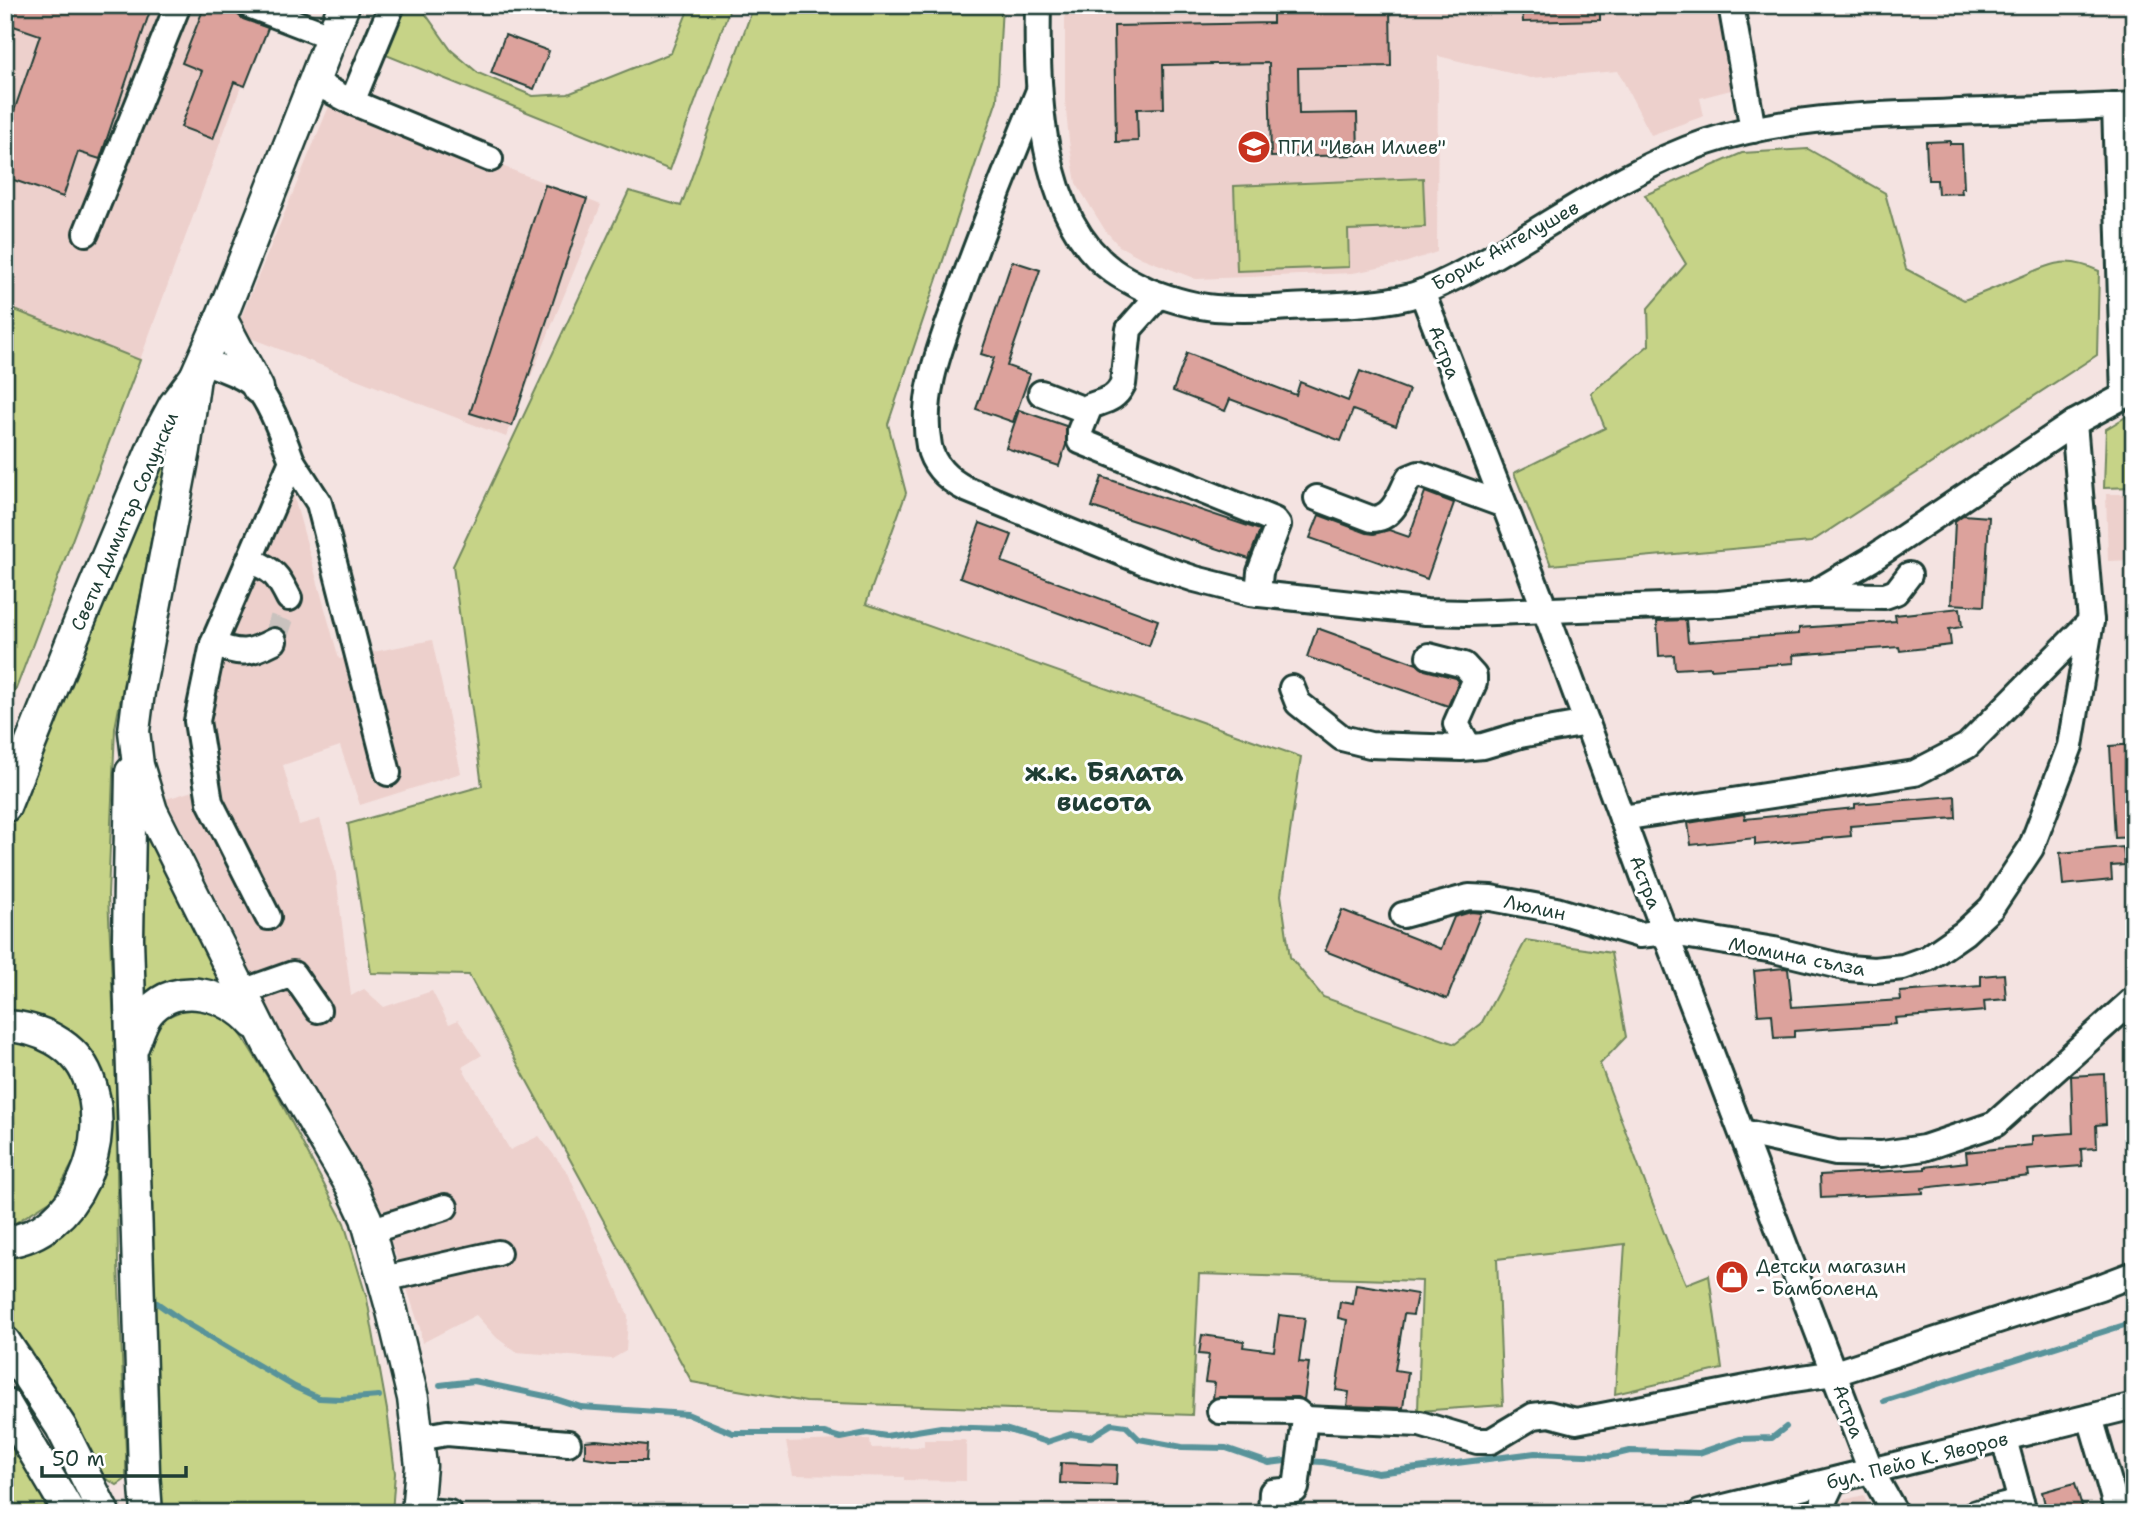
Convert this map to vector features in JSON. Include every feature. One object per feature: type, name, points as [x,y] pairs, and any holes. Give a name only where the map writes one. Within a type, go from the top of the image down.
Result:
[{"type":"main road","name":"Свети Димитър Солунски","points":[[5,807],[158,435],[198,370],[221,318],[344,5]]},
{"type":"main road","points":[[221,318],[263,398]]},
{"type":"main road","points":[[147,1513],[127,900],[134,731],[145,654],[198,370]]},
{"type":"main road","points":[[134,731],[138,765],[152,811],[269,1046],[351,1186],[370,1231],[405,1362],[419,1438],[421,1466],[417,1511]]},
{"type":"main road","points":[[130,1056],[142,1023],[151,1010],[166,999],[182,995],[202,994],[221,999],[235,1007],[251,1020],[269,1046]]},
{"type":"main road","points":[[5,1026],[28,1028],[47,1035],[79,1060],[89,1077],[96,1123],[90,1165],[75,1198],[48,1226],[19,1241],[5,1242]]},
{"type":"main road","points":[[5,1342],[61,1427],[104,1513]]},
{"type":"main road","points":[[5,1404],[70,1513]]},
{"type":"street","points":[[86,233],[178,5]]},
{"type":"street","points":[[249,5],[332,37]]},
{"type":"street","points":[[352,102],[392,5]]},
{"type":"street","name":"Борис Ангелушев","points":[[1038,5],[1038,93],[1057,183],[1080,235],[1113,271],[1159,295],[1213,308],[1251,309],[1368,302],[1402,298],[1422,292],[1468,270],[1617,181],[1706,142],[1754,130],[1849,116],[2124,106]]},
{"type":"street","points":[[1731,5],[1754,130]]},
{"type":"street","points":[[314,82],[352,102],[490,159]]},
{"type":"street","points":[[1038,93],[986,218],[937,360],[926,408],[929,448],[946,476],[988,500],[1144,562],[1195,579],[1258,594],[1426,612],[1545,611],[1719,604],[1811,595],[1885,596],[1896,592],[1909,575]]},
{"type":"street","points":[[1811,595],[1870,560],[2074,423],[2129,398],[2124,106]]},
{"type":"street","name":"Астра","points":[[1422,292],[1871,1471],[1895,1513]]},
{"type":"street","points":[[1159,295],[1129,329],[1126,337],[1123,384],[1109,401],[1090,406],[1080,430],[1080,442],[1237,504],[1277,523],[1260,572],[1258,594]]},
{"type":"street","points":[[198,370],[249,382],[263,398],[292,461],[318,503],[388,773]]},
{"type":"street","points":[[1041,393],[1087,411]]},
{"type":"street","name":"Момина сълза","points":[[1666,932],[1774,950],[1849,968],[1874,970],[1903,967],[1927,958],[1964,933],[1991,908],[2031,848],[2070,746],[2091,621],[2074,423]]},
{"type":"street","points":[[268,917],[210,802],[197,721],[214,644],[292,461]]},
{"type":"street","points":[[1317,498],[1372,519],[1380,519],[1396,504],[1409,478],[1419,474],[1504,506]]},
{"type":"street","points":[[251,561],[269,568],[280,579],[289,598]]},
{"type":"street","points":[[1622,818],[1915,773],[1967,746],[2091,621]]},
{"type":"street","points":[[214,644],[234,652],[254,651],[274,641]]},
{"type":"street","points":[[1429,656],[1464,665],[1474,676],[1474,684],[1456,723],[1469,747]]},
{"type":"street","points":[[1292,688],[1298,703],[1342,738],[1353,742],[1469,747],[1587,723]]},
{"type":"street","name":"Люлин","points":[[1403,915],[1469,897],[1492,898],[1556,911],[1640,935],[1666,932]]},
{"type":"street","points":[[242,992],[293,974],[318,1010]]},
{"type":"street","points":[[1742,1132],[1836,1153],[1882,1154],[1924,1148],[1995,1124],[2134,999]]},
{"type":"street","points":[[370,1231],[445,1207]]},
{"type":"street","points":[[384,1279],[498,1253]]},
{"type":"street","points":[[1304,1428],[1420,1424],[1477,1441],[1490,1441],[1533,1416],[1549,1414],[1576,1421],[1835,1373],[2100,1287],[2134,1273]]},
{"type":"street","name":"бул. Пейо К. Яворов","points":[[1710,1512],[2134,1406]]},
{"type":"street","points":[[1220,1411],[1297,1412],[1304,1428],[1296,1488],[1272,1492],[1271,1513]]},
{"type":"street","points":[[2090,1417],[2116,1506]]},
{"type":"street","points":[[419,1438],[447,1433],[568,1443]]},
{"type":"street","points":[[1976,1513],[2022,1508],[2004,1439]]},
{"type":"street","points":[[1823,1513],[1824,1500],[1833,1481]]},
{"type":"street","points":[[417,1511],[449,1513]]},
{"type":"shaded area","points":[[5,5],[271,5],[140,360],[5,306]]},
{"type":"shaded area","name":"ПГИ \"Иван Илиев\"","points":[[1065,5],[1718,5],[1731,90],[1700,98],[1704,116],[1651,135],[1618,71],[1531,78],[1438,56],[1437,252],[1404,263],[1353,273],[1196,279],[1119,246],[1105,230],[1076,183],[1065,100]]},
{"type":"shaded area","points":[[332,99],[601,205],[506,437],[235,332]]},
{"type":"shaded area","points":[[292,490],[339,659],[432,640],[461,773],[360,805],[340,746],[283,765],[299,825],[320,819],[335,868],[351,996],[364,989],[384,1007],[432,991],[449,1024],[458,1020],[482,1055],[462,1067],[510,1150],[539,1136],[568,1173],[628,1316],[626,1351],[612,1359],[516,1352],[497,1338],[476,1315],[422,1343],[420,1328],[381,1211],[276,1029],[238,943],[166,799],[223,782],[207,707],[216,658]]},
{"type":"shaded area","points":[[2106,494],[2134,494],[2134,560],[2108,561]]},
{"type":"shaded area","points":[[870,1439],[871,1448],[924,1447],[924,1440],[966,1440],[966,1481],[793,1475],[786,1442]]},
{"type":"shaded area","points":[[1864,1495],[1870,1513],[1787,1513]]},
{"type":"green space","points":[[404,5],[422,5],[451,50],[478,73],[533,96],[568,94],[671,53],[690,5],[731,5],[670,170],[386,55]]},
{"type":"green space","points":[[754,5],[1002,5],[997,100],[888,424],[906,493],[866,604],[1301,757],[1281,895],[1290,957],[1323,997],[1455,1044],[1481,1024],[1526,940],[1611,953],[1626,1037],[1600,1064],[1686,1284],[1709,1275],[1722,1369],[1615,1394],[1625,1244],[1497,1259],[1503,1405],[1418,1411],[1422,1281],[1199,1274],[1192,1415],[806,1402],[692,1382],[469,975],[371,973],[348,824],[482,786],[453,566],[629,191],[681,206]]},
{"type":"green space","points":[[1808,149],[1885,193],[1906,269],[1964,300],[2058,263],[2077,263],[2099,271],[2097,355],[1811,542],[1551,565],[1514,473],[1605,428],[1591,393],[1649,345],[1648,308],[1686,264],[1645,195],[1742,153]]},
{"type":"green space","points":[[1423,178],[1425,227],[1348,230],[1349,267],[1237,271],[1234,186]]},
{"type":"green space","points":[[5,306],[140,360],[5,718]]},
{"type":"green space","points":[[2134,412],[2134,487],[2104,488],[2106,429]]},
{"type":"green space","points":[[181,419],[159,498],[115,728],[108,895],[116,1070],[118,1264],[126,1452],[126,1479],[117,1485],[105,1478],[31,1350],[5,1316],[5,1247],[32,1242],[105,1129],[55,1024],[5,1008],[5,831],[80,648]]},
{"type":"green space","points":[[143,819],[227,988],[139,1000]]},
{"type":"green space","points":[[186,1009],[215,1012],[234,1023],[270,1081],[344,1223],[367,1299],[387,1410],[395,1473],[392,1513],[162,1513],[151,1452],[141,1056],[160,1020]]},
{"type":"green space","points":[[5,1034],[43,1043],[73,1071],[82,1110],[79,1152],[53,1199],[15,1223],[5,1223]]},
{"type":"green space","points":[[5,1437],[39,1490],[48,1513],[5,1513]]},
{"type":"building","points":[[10,5],[152,5],[100,159],[78,152],[63,197],[5,177],[5,115],[12,117],[40,35],[5,23]]},
{"type":"building","points":[[205,5],[234,5],[237,14],[243,19],[268,28],[245,86],[234,82],[213,139],[181,127],[202,71],[182,63]]},
{"type":"building","points":[[1522,5],[1600,5],[1600,20],[1523,22]]},
{"type":"building","points":[[1390,7],[1391,66],[1298,68],[1299,114],[1357,113],[1358,155],[1271,157],[1269,63],[1163,65],[1164,108],[1137,109],[1138,141],[1116,142],[1114,26],[1273,23],[1273,9]]},
{"type":"building","points":[[505,35],[549,51],[534,89],[491,73]]},
{"type":"building","points":[[1950,141],[1950,144],[1962,144],[1964,188],[1961,188],[1962,193],[1938,194],[1937,180],[1928,180],[1926,142]]},
{"type":"building","points":[[545,185],[587,199],[512,426],[470,413]]},
{"type":"building","points":[[1012,261],[1040,270],[1007,366],[1030,374],[1013,422],[976,409],[994,358],[981,354]]},
{"type":"building","points":[[1187,353],[1296,395],[1300,382],[1348,401],[1360,371],[1409,390],[1396,426],[1353,410],[1341,441],[1230,399],[1225,411],[1173,391]]},
{"type":"building","points":[[1019,410],[1066,426],[1066,445],[1059,466],[1006,448]]},
{"type":"building","points":[[1102,477],[1260,530],[1249,559],[1092,507]]},
{"type":"building","points":[[1425,492],[1454,503],[1427,579],[1310,538],[1319,515],[1367,533],[1389,530],[1409,537]]},
{"type":"building","points":[[1963,515],[1989,517],[1984,606],[1951,604],[1955,521]]},
{"type":"building","points":[[980,523],[1012,535],[1002,562],[1158,620],[1149,646],[960,577]]},
{"type":"building","points":[[1960,608],[1962,627],[1949,629],[1951,645],[1900,651],[1899,647],[1793,655],[1794,663],[1711,669],[1675,669],[1674,655],[1659,656],[1657,621],[1686,620],[1688,642],[1799,634],[1799,628],[1896,621],[1895,615]]},
{"type":"building","points":[[1317,628],[1417,664],[1425,670],[1456,678],[1459,681],[1448,706],[1307,657]]},
{"type":"building","points":[[2134,744],[2134,837],[2115,838],[2110,746]]},
{"type":"building","points":[[1955,796],[1956,818],[1850,826],[1851,836],[1755,845],[1755,838],[1691,845],[1688,823],[1744,814],[1745,819],[1855,808],[1855,804]]},
{"type":"building","points":[[2123,847],[2125,865],[2111,866],[2112,880],[2063,885],[2060,853]]},
{"type":"building","points":[[1342,910],[1441,949],[1454,917],[1471,912],[1481,913],[1447,999],[1325,951]]},
{"type":"building","points":[[1788,969],[1792,1007],[1901,1000],[1900,992],[1981,986],[1981,976],[2004,974],[2006,999],[1984,1001],[1985,1011],[1895,1018],[1896,1024],[1794,1031],[1794,1037],[1774,1038],[1772,1014],[1758,1015],[1754,971]]},
{"type":"building","points":[[2104,1074],[2106,1124],[2096,1125],[2097,1148],[2081,1149],[2082,1166],[2028,1170],[2029,1176],[1922,1188],[1923,1193],[1821,1198],[1820,1175],[1925,1169],[1967,1162],[1966,1152],[2032,1145],[2032,1136],[2073,1133],[2071,1076]]},
{"type":"building","points":[[1356,1284],[1417,1294],[1413,1315],[1404,1314],[1395,1370],[1408,1372],[1403,1408],[1347,1406],[1349,1392],[1336,1390],[1347,1320],[1338,1318],[1340,1302],[1353,1304]]},
{"type":"building","points":[[1279,1315],[1305,1318],[1299,1362],[1309,1363],[1304,1400],[1297,1397],[1213,1398],[1215,1383],[1205,1382],[1209,1355],[1199,1354],[1202,1335],[1244,1341],[1243,1347],[1274,1351]]},
{"type":"building","points":[[585,1441],[647,1445],[646,1461],[612,1461],[585,1457]]},
{"type":"building","points":[[1061,1463],[1117,1465],[1116,1485],[1060,1483]]},
{"type":"building","points":[[2075,1483],[2084,1513],[2047,1513],[2042,1492]]},
{"type":"waterway","points":[[157,1303],[295,1387],[319,1398],[379,1396]]},
{"type":"waterway","points":[[1884,1401],[2134,1322]]},
{"type":"waterway","points":[[440,1385],[474,1381],[550,1397],[581,1407],[687,1414],[733,1433],[824,1433],[841,1438],[867,1433],[886,1436],[941,1427],[1005,1429],[1047,1442],[1071,1434],[1091,1437],[1112,1424],[1126,1426],[1139,1439],[1182,1447],[1226,1448],[1269,1463],[1293,1460]]},
{"type":"waterway","points":[[1304,1461],[1378,1473],[1535,1453],[1609,1456],[1630,1451],[1699,1453],[1740,1439],[1772,1438],[1786,1427]]},
{"type":"tunnel","points":[[274,641],[289,598]]},
{"type":"place","name":"ПГИ \"Иван Илиев\"","points":[[1254,147]]},
{"type":"place","name":"Детски магазин - Бамболенд","points":[[1732,1277]]},
{"type":"district","name":"ж.к. Бялата висота","points":[[1104,787]]}]
